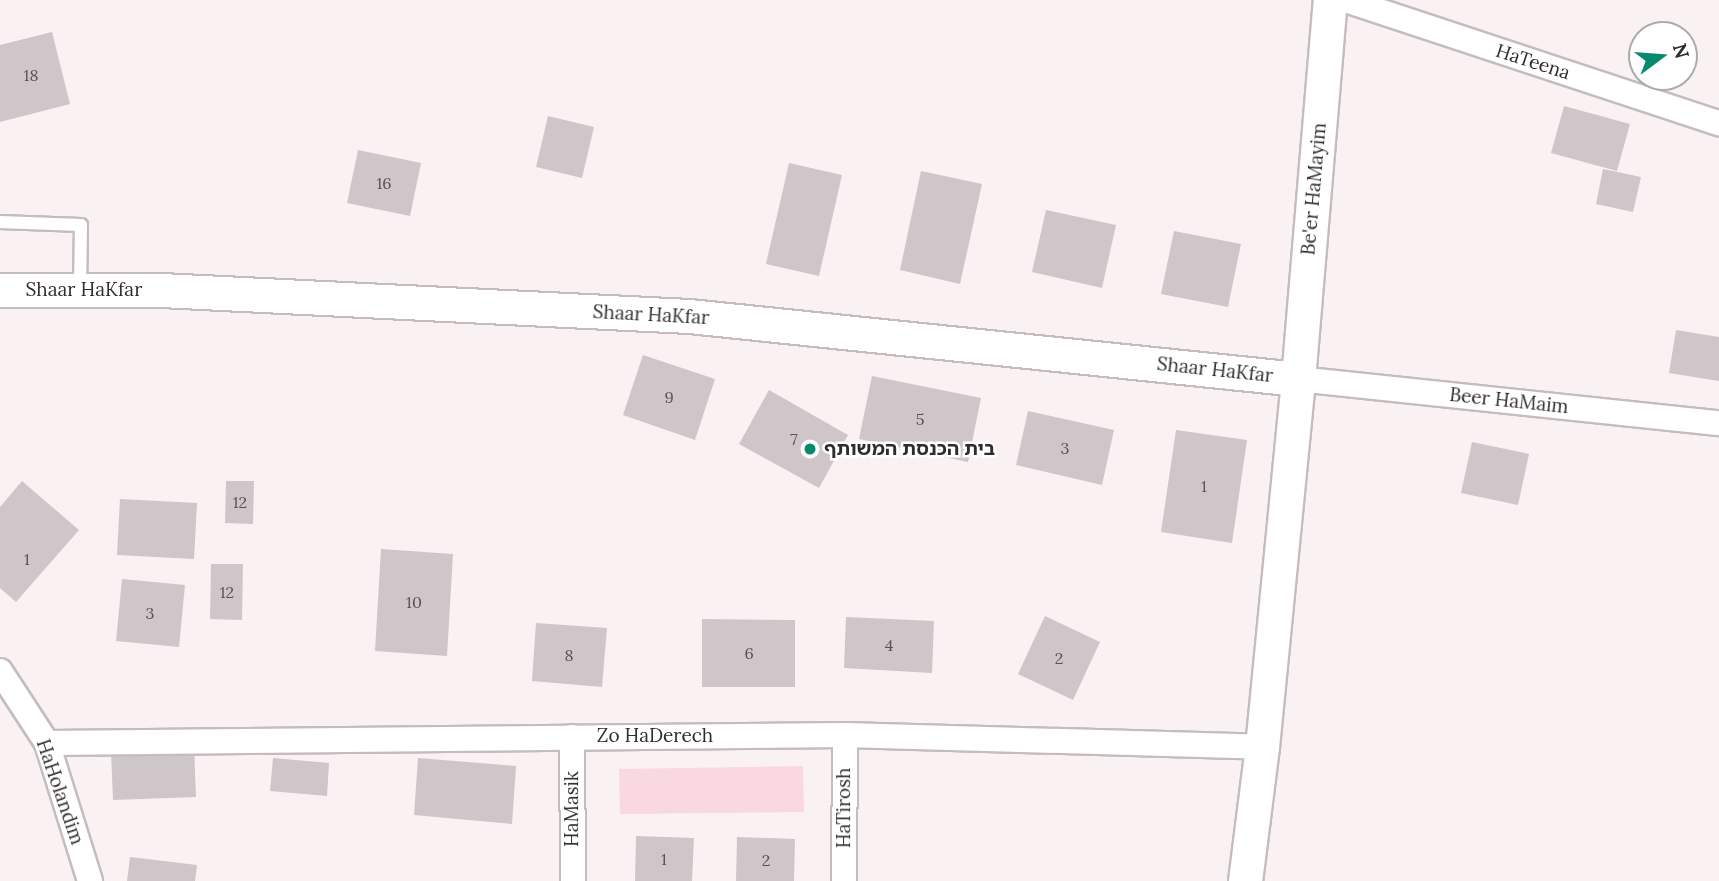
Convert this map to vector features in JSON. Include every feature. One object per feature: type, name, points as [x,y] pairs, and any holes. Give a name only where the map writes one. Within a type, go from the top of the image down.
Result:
[{"type":"main road","name":"Be'er HaMayim","points":[[1245,881],[1262,747],[1298,379],[1330,0]]},
{"type":"main road","name":"Shaar HaKfar","points":[[0,290],[174,290],[689,316],[1298,379]]},
{"type":"street","name":"HaTeena","points":[[1346,0],[1719,124]]},
{"type":"street","name":"Beer HaMaim","points":[[1298,379],[1719,423]]},
{"type":"street","name":"HaHolandim","points":[[0,671],[47,743],[90,881]]},
{"type":"street","name":"Zo HaDerech","points":[[47,743],[845,735],[1262,747]]},
{"type":"street","name":"HaTirosh","points":[[844,881],[845,735]]},
{"type":"street","name":"HaMasik","points":[[572,737],[573,881]]},
{"type":"lane","points":[[0,222],[81,225],[80,290]]},
{"type":"shaded area","points":[[803,766],[804,812],[620,814],[619,769]]},
{"type":"building","points":[[52,32],[70,104],[0,122],[0,45]]},
{"type":"building","points":[[1564,106],[1630,124],[1617,171],[1551,153]]},
{"type":"building","points":[[548,116],[594,127],[582,178],[536,167]]},
{"type":"building","points":[[358,150],[421,163],[410,216],[347,203]]},
{"type":"building","points":[[789,163],[842,175],[819,276],[766,264]]},
{"type":"building","points":[[1603,169],[1641,177],[1633,212],[1596,204]]},
{"type":"building","points":[[921,171],[982,184],[960,284],[900,270]]},
{"type":"building","points":[[1046,210],[1116,225],[1102,288],[1032,272]]},
{"type":"building","points":[[1174,231],[1241,244],[1228,307],[1161,294]]},
{"type":"building","points":[[1676,330],[1719,337],[1719,381],[1669,373]]},
{"type":"building","points":[[643,355],[715,379],[695,440],[623,415]]},
{"type":"building","points":[[872,376],[981,398],[968,462],[859,439]]},
{"type":"building","points":[[769,390],[848,435],[819,488],[739,444]]},
{"type":"building","points":[[1028,411],[1114,430],[1102,485],[1016,465]]},
{"type":"building","points":[[1176,430],[1247,440],[1232,543],[1161,532]]},
{"type":"building","points":[[1472,442],[1529,454],[1518,505],[1461,493]]},
{"type":"building","points":[[22,481],[79,530],[16,602],[0,588],[0,507]]},
{"type":"building","points":[[226,481],[254,481],[253,524],[225,523]]},
{"type":"building","points":[[120,499],[197,503],[194,559],[117,555]]},
{"type":"building","points":[[381,549],[453,554],[447,656],[375,651]]},
{"type":"building","points":[[211,564],[243,564],[242,620],[210,619]]},
{"type":"building","points":[[122,579],[185,585],[179,647],[116,641]]},
{"type":"building","points":[[1045,616],[1100,642],[1073,700],[1018,674]]},
{"type":"building","points":[[846,617],[934,621],[932,673],[844,668]]},
{"type":"building","points":[[702,619],[795,620],[795,687],[702,687]]},
{"type":"building","points":[[536,623],[607,628],[602,687],[532,681]]},
{"type":"building","points":[[194,747],[196,797],[113,800],[111,751]]},
{"type":"building","points":[[273,758],[329,763],[327,796],[270,791]]},
{"type":"building","points":[[418,758],[516,766],[512,824],[414,815]]},
{"type":"building","points":[[636,836],[694,838],[692,881],[635,881]]},
{"type":"building","points":[[737,837],[795,839],[794,881],[736,881]]},
{"type":"building","points":[[130,857],[197,865],[195,881],[127,881]]},
{"type":"place","name":"בית הכנסת המשותף","points":[[810,449]]}]
